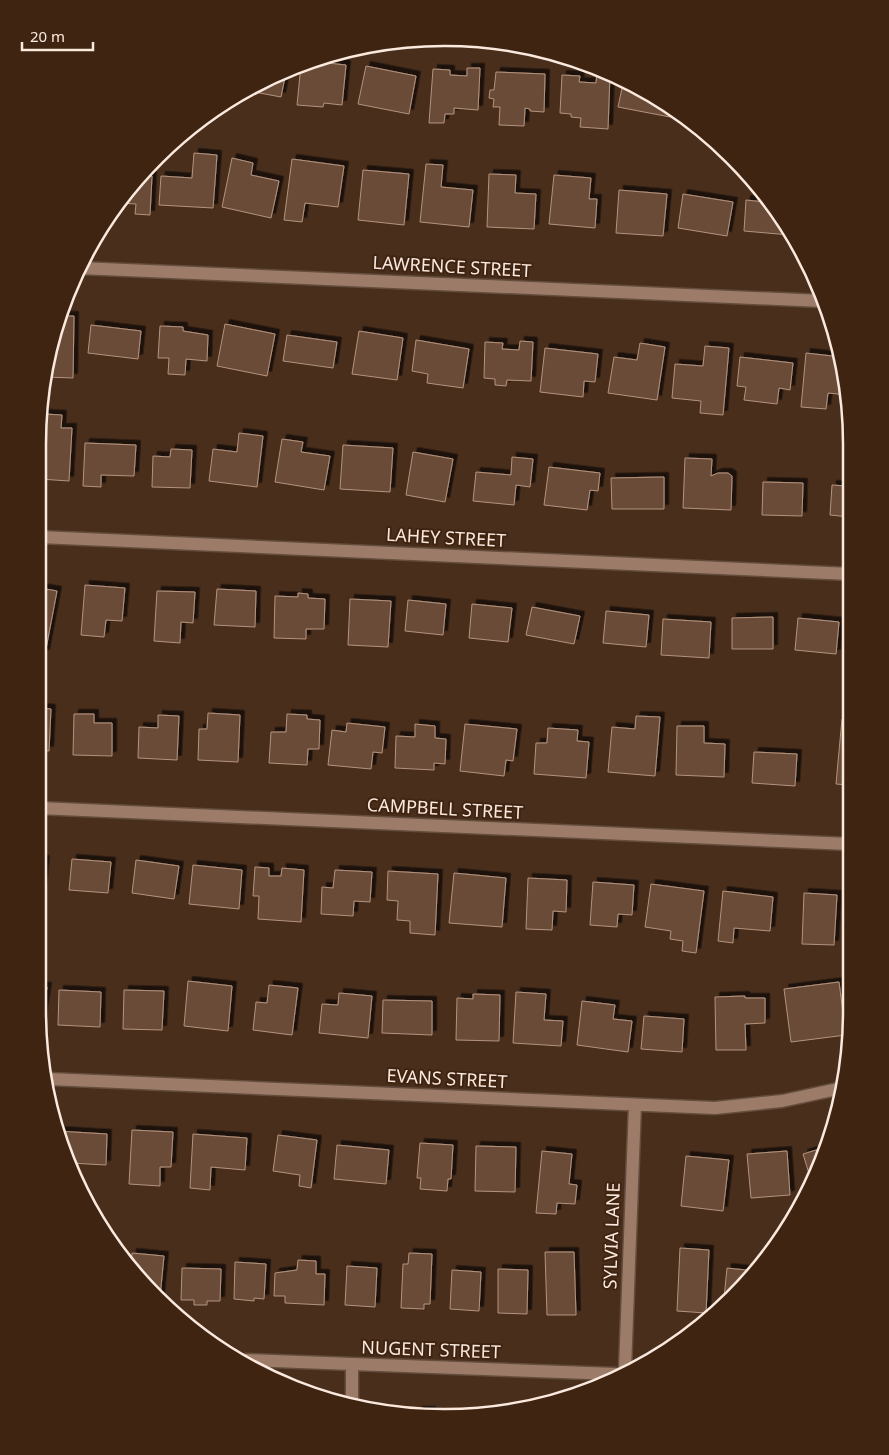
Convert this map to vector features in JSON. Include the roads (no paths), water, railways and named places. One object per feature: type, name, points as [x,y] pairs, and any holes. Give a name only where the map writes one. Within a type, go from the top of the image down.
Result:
[{"type":"street","name":"LAWRENCE STREET","points":[[87,268],[816,302]]},
{"type":"street","name":"LAHEY STREET","points":[[46,537],[843,574]]},
{"type":"street","name":"CAMPBELL STREET","points":[[46,808],[843,844]]},
{"type":"street","name":"EVANS STREET","points":[[53,1079],[715,1108],[782,1101],[835,1090]]},
{"type":"street","name":"SYLVIA LANE","points":[[625,1366],[635,1105]]},
{"type":"street","name":"NUGENT STREET","points":[[255,1360],[607,1374]]},
{"type":"street","points":[[352,1365],[352,1398]]}]
